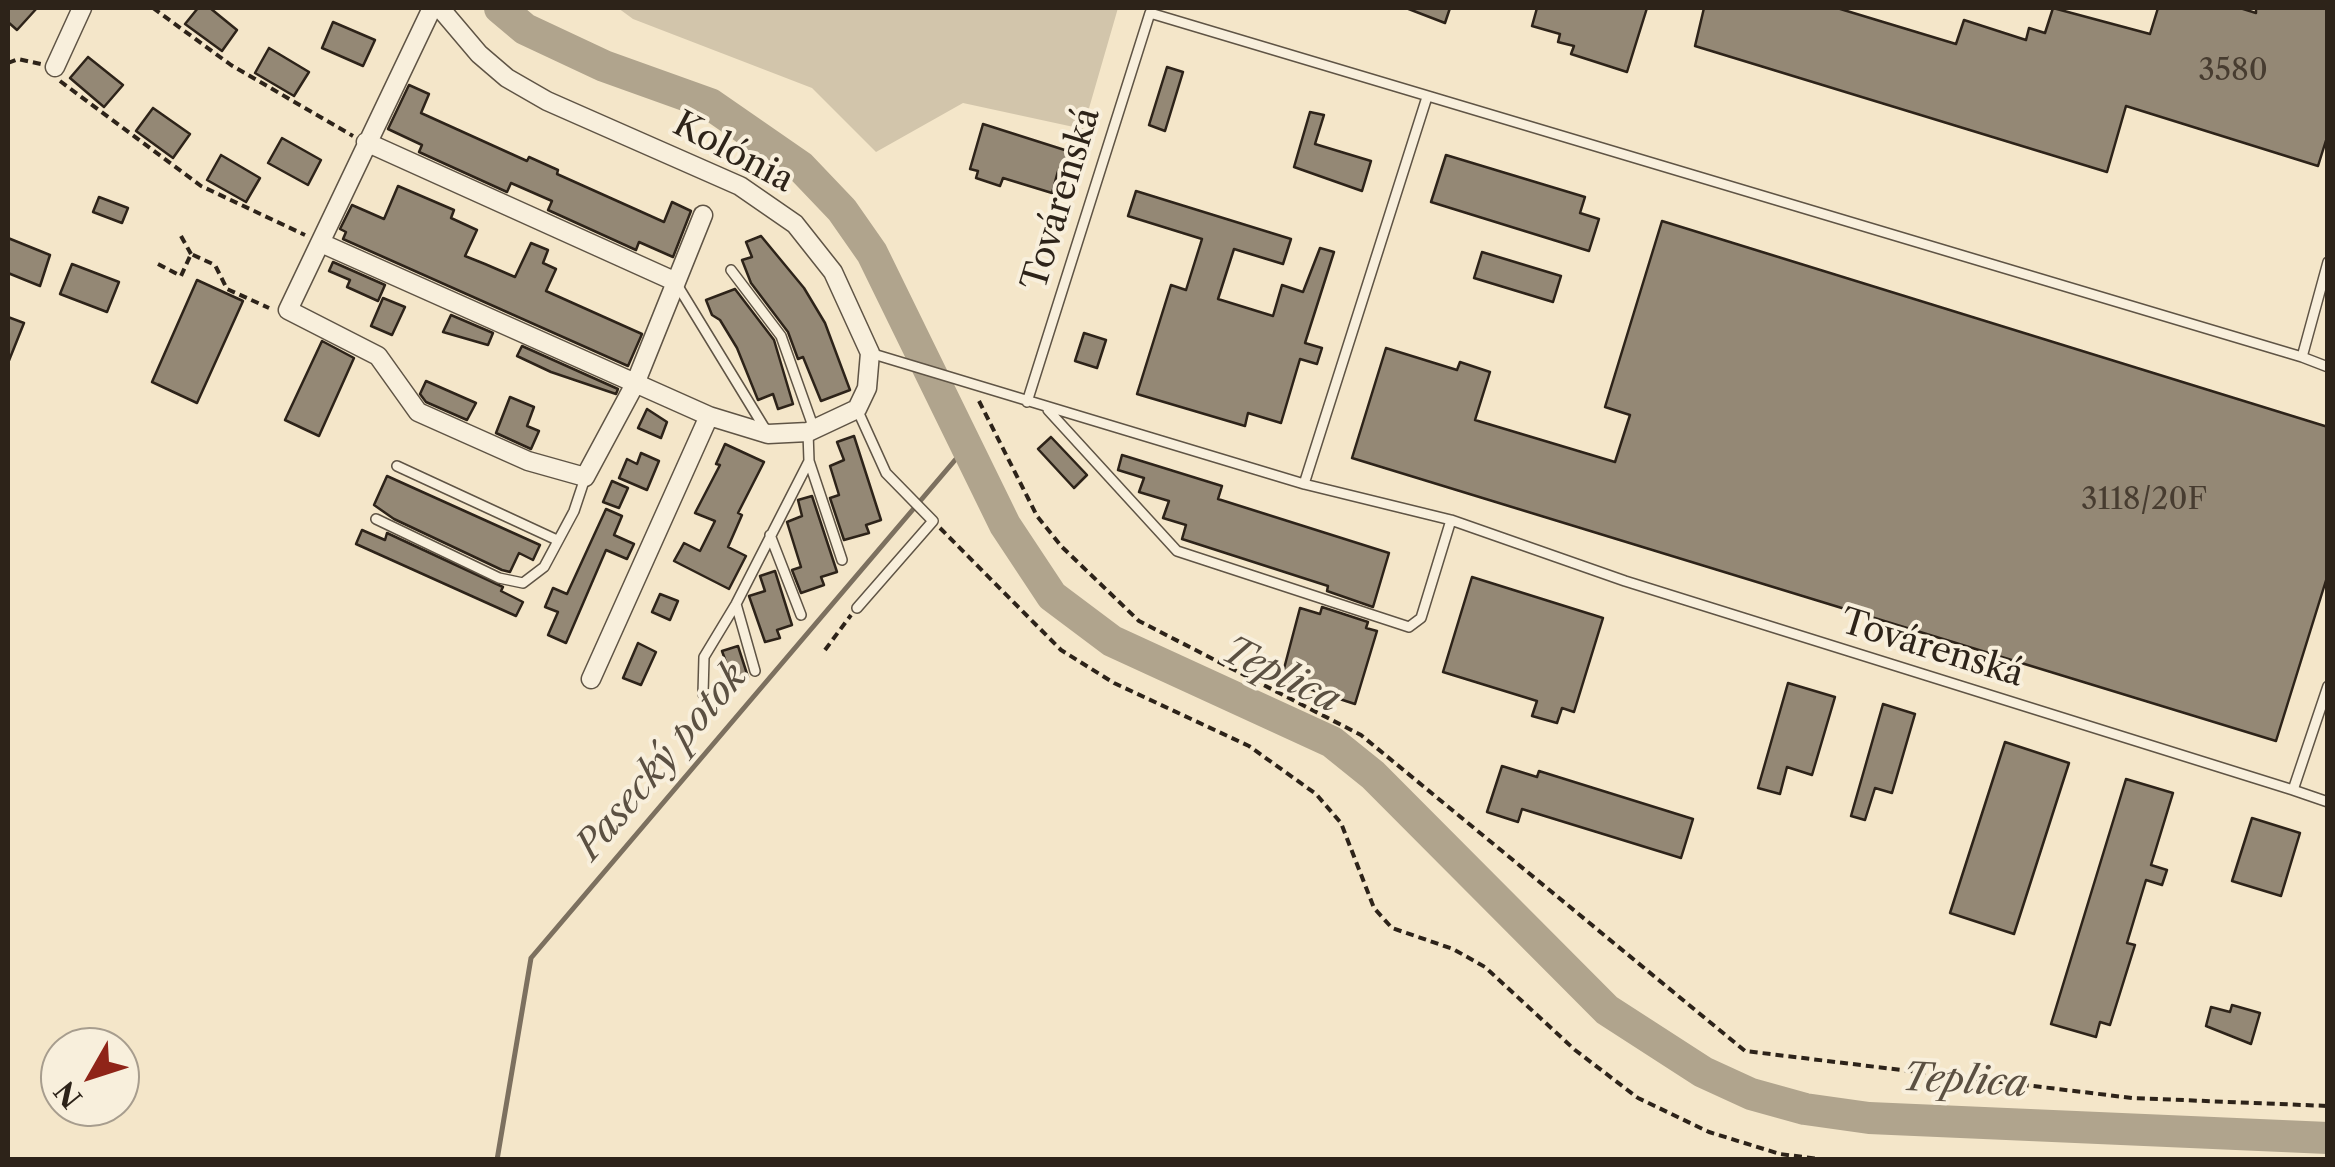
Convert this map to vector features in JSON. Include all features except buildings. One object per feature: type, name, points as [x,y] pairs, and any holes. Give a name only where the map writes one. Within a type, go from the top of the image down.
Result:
[{"type":"street","points":[[54,71],[82,8]]},
{"type":"street","points":[[432,8],[321,242],[276,307],[378,356],[418,412],[528,461],[585,476]]},
{"type":"street","name":"Kolónia","points":[[440,8],[479,54],[508,78],[547,101],[740,186],[781,212],[809,239],[833,272],[870,353]]},
{"type":"street","points":[[366,142],[674,280]]},
{"type":"street","name":"Kolónia","points":[[585,476],[635,384],[703,215]]},
{"type":"street","points":[[321,242],[709,416],[768,434],[811,431],[857,409],[871,369],[870,353]]},
{"type":"street","points":[[591,679],[709,416]]},
{"type":"lane","name":"Továrenská","points":[[1027,402],[1150,10],[1427,97],[2328,366]]},
{"type":"lane","points":[[1304,484],[1427,97]]},
{"type":"lane","points":[[2302,357],[2328,262]]},
{"type":"lane","points":[[731,270],[781,336],[811,431],[809,461],[842,560]]},
{"type":"lane","points":[[674,280],[768,434]]},
{"type":"lane","name":"Továrenská","points":[[870,353],[1304,484],[1451,520],[1625,582],[2328,802]]},
{"type":"lane","name":"Továrenská","points":[[1046,408],[1177,550],[1410,627],[1421,618],[1451,520]]},
{"type":"lane","points":[[857,409],[886,473],[932,521],[857,608]]},
{"type":"lane","points":[[703,694],[704,657],[736,604],[809,461]]},
{"type":"lane","points":[[397,466],[557,540]]},
{"type":"lane","points":[[376,520],[500,578],[523,583],[544,567],[574,512],[585,476]]},
{"type":"lane","points":[[770,535],[801,615]]},
{"type":"lane","points":[[736,604],[754,671]]},
{"type":"lane","points":[[2292,790],[2328,686]]},
{"type":"path","points":[[153,8],[231,65],[366,142]]},
{"type":"path","points":[[8,63],[18,59],[54,71],[201,186],[321,242]]},
{"type":"path","points":[[181,236],[191,254],[215,265],[227,289],[276,307]]},
{"type":"path","points":[[158,264],[180,276],[191,254]]},
{"type":"path","points":[[965,381],[1038,516],[1062,546],[1138,621],[1361,735],[1736,1046],[1756,1053],[2132,1098],[2328,1106]]},
{"type":"path","points":[[932,521],[1061,650],[1114,683],[1249,746],[1316,794],[1341,823],[1374,908],[1392,928],[1453,948],[1485,967],[1575,1050],[1638,1098],[1708,1132],[1780,1154],[1826,1160]]},
{"type":"path","points":[[825,650],[857,608]]},
{"type":"shaded area","points":[[618,8],[1118,8],[1083,129],[963,103],[876,152],[812,88],[633,19]]},
{"type":"waterway","name":"Teplica","points":[[500,8],[525,29],[604,66],[710,104],[801,167],[842,210],[872,253],[1005,525],[1052,596],[1112,641],[1332,742],[1373,775],[1607,1010],[1703,1072],[1751,1094],[1805,1109],[1869,1118],[2328,1138]]},
{"type":"waterway","name":"Pasecký potok","points":[[497,1160],[531,958],[967,446]]}]
